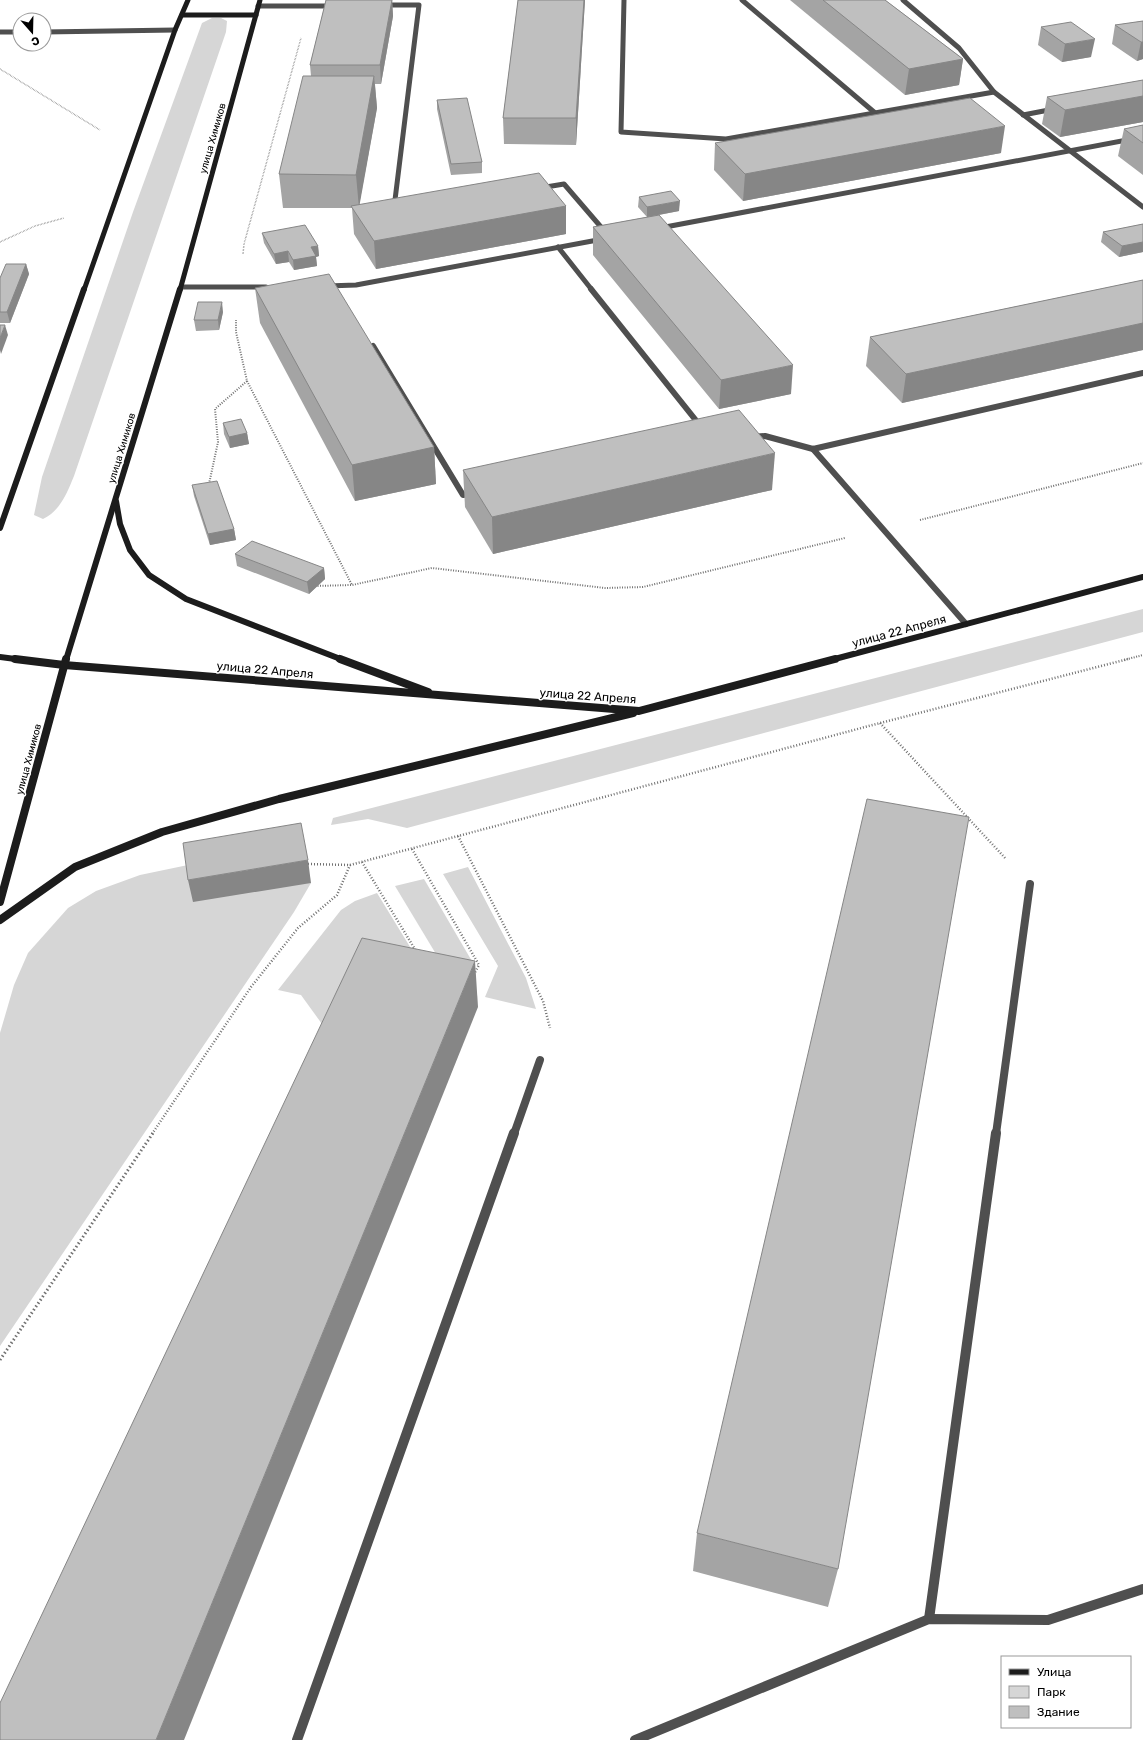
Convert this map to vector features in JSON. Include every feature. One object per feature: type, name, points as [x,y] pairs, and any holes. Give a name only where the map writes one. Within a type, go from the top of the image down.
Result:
[{"type":"main road","points":[[0,528],[175,30],[188,0]]},
{"type":"main road","name":"улица Химиков","points":[[0,902],[64,665],[181,287],[259,3]]},
{"type":"main road","points":[[182,15],[256,15]]},
{"type":"main road","points":[[115,499],[120,524],[130,550],[149,575],[186,599],[438,696]]},
{"type":"main road","name":"улица 22 Апреля","points":[[0,657],[64,665],[639,711],[1143,577]]},
{"type":"main road","points":[[0,920],[75,867],[162,832],[279,799],[639,711]]},
{"type":"street","points":[[624,0],[621,132],[726,139],[994,92]]},
{"type":"street","points":[[742,0],[874,112]]},
{"type":"street","points":[[903,0],[959,48],[994,92],[1143,207]]},
{"type":"street","points":[[259,3],[341,6]]},
{"type":"street","points":[[372,5],[419,5],[394,214]]},
{"type":"street","points":[[52,32],[175,30]]},
{"type":"street","points":[[0,32],[12,32]]},
{"type":"street","points":[[1023,115],[1060,108]]},
{"type":"street","points":[[657,229],[1143,137]]},
{"type":"street","points":[[318,286],[356,286],[610,238],[564,184],[533,189]]},
{"type":"street","points":[[558,247],[706,434]]},
{"type":"street","points":[[181,287],[272,287]]},
{"type":"street","points":[[371,343],[463,495],[479,492]]},
{"type":"street","points":[[742,438],[765,436],[813,448],[1143,373]]},
{"type":"street","points":[[813,448],[966,624]]},
{"type":"street","points":[[929,1619],[1030,884]]},
{"type":"street","points":[[297,1740],[540,1060]]},
{"type":"street","points":[[635,1740],[929,1619],[1048,1620],[1143,1589]]},
{"type":"path","points":[[310,6],[244,244],[241,288],[236,306],[236,332],[247,381],[352,585]]},
{"type":"path","points":[[0,69],[100,130]]},
{"type":"path","points":[[0,242],[35,226],[64,218]]},
{"type":"path","points":[[208,487],[218,442],[215,409],[247,381]]},
{"type":"path","points":[[310,584],[317,587],[352,585],[432,568],[606,588],[643,587],[882,529],[1143,463]]},
{"type":"path","points":[[308,864],[350,865],[362,862],[880,723],[1143,655]]},
{"type":"path","points":[[880,723],[1030,884]]},
{"type":"path","points":[[458,836],[543,1001],[551,1030],[540,1060]]},
{"type":"path","points":[[412,849],[479,964],[472,977]]},
{"type":"path","points":[[362,862],[420,956]]},
{"type":"path","points":[[0,1360],[251,987],[298,928],[337,895],[350,865]]},
{"type":"green space","points":[[212,18],[221,18],[227,21],[226,32],[74,476],[62,501],[49,516],[43,519],[34,515],[42,477],[133,212],[202,23]]},
{"type":"green space","points":[[1143,609],[1143,632],[407,828],[368,819],[331,825],[333,818]]},
{"type":"green space","points":[[188,865],[311,883],[294,912],[0,1346],[0,1033],[14,985],[28,953],[68,908],[96,891],[140,875]]},
{"type":"green space","points":[[468,867],[526,978],[536,1009],[485,997],[498,966],[443,874]]},
{"type":"green space","points":[[424,879],[473,963],[439,959],[395,886]]},
{"type":"green space","points":[[377,893],[415,955],[322,1024],[301,995],[278,990],[341,910],[355,901]]},
{"type":"building","points":[[326,0],[392,0],[380,65],[310,65]]},
{"type":"building","points":[[518,0],[584,0],[576,118],[503,118]]},
{"type":"building","points":[[823,0],[885,0],[963,59],[909,69]]},
{"type":"building","points":[[1143,21],[1143,42],[1115,25]]},
{"type":"building","points":[[1071,22],[1095,39],[1065,44],[1041,27]]},
{"type":"building","points":[[303,76],[374,76],[356,175],[279,174]]},
{"type":"building","points":[[1143,80],[1143,96],[1065,110],[1047,97]]},
{"type":"building","points":[[467,98],[482,162],[451,164],[437,100]]},
{"type":"building","points":[[970,98],[1005,126],[745,174],[715,143]]},
{"type":"building","points":[[1143,125],[1143,143],[1124,129]]},
{"type":"building","points":[[539,173],[566,206],[374,241],[351,206]]},
{"type":"building","points":[[671,191],[680,201],[647,207],[639,197]]},
{"type":"building","points":[[659,215],[793,365],[721,380],[593,227]]},
{"type":"building","points":[[1143,224],[1143,242],[1122,246],[1103,232]]},
{"type":"building","points":[[305,225],[318,246],[311,247],[316,256],[293,260],[288,251],[274,254],[262,233]]},
{"type":"building","points":[[6,264],[26,264],[7,312],[0,312],[0,278]]},
{"type":"building","points":[[329,274],[434,447],[352,465],[255,288]]},
{"type":"building","points":[[1143,280],[1143,323],[906,374],[870,337]]},
{"type":"building","points":[[198,302],[222,302],[218,320],[194,320]]},
{"type":"building","points":[[0,325],[5,325],[0,338]]},
{"type":"building","points":[[739,410],[775,453],[492,517],[463,470]]},
{"type":"building","points":[[241,419],[247,433],[229,437],[223,423]]},
{"type":"building","points":[[217,481],[234,529],[208,534],[192,485]]},
{"type":"building","points":[[252,541],[324,568],[307,582],[235,554]]},
{"type":"building","points":[[867,799],[969,817],[838,1569],[697,1533]]},
{"type":"building","points":[[301,823],[308,860],[188,880],[183,843]]},
{"type":"building","points":[[362,938],[475,961],[156,1740],[0,1740],[0,1703]]}]
